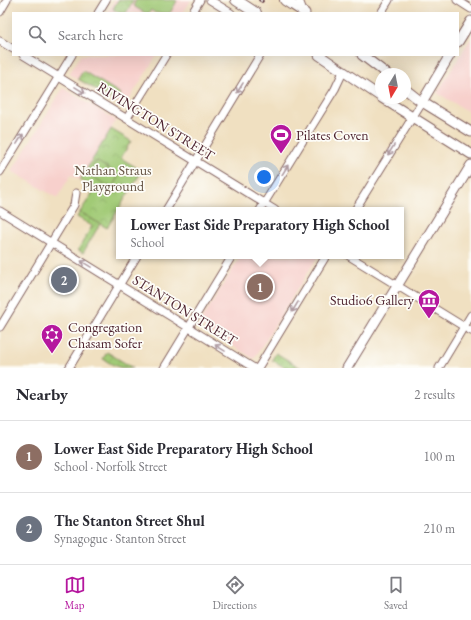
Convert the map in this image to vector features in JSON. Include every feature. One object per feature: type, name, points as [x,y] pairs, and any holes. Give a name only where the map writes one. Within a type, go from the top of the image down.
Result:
[{"type":"highway","points":[[236,0],[254,12]]},
{"type":"main road","points":[[292,1],[304,12]]},
{"type":"main road","points":[[459,40],[471,20]]},
{"type":"main road","points":[[320,56],[375,93]]},
{"type":"main road","points":[[363,56],[379,68]]},
{"type":"main road","points":[[422,102],[449,56]]},
{"type":"main road","points":[[411,94],[471,132]]},
{"type":"main road","points":[[391,104],[471,154]]},
{"type":"main road","points":[[347,368],[471,166]]},
{"type":"street","points":[[0,12],[7,0]]},
{"type":"street","points":[[99,12],[106,0]]},
{"type":"street","points":[[193,12],[200,0]]},
{"type":"street","points":[[210,0],[229,12]]},
{"type":"street","points":[[382,12],[389,0]]},
{"type":"street","points":[[457,0],[471,9]]},
{"type":"street","points":[[0,41],[12,48]]},
{"type":"street","name":"RIVINGTON STREET","points":[[25,56],[196,161],[262,207]]},
{"type":"street","points":[[0,172],[71,56]]},
{"type":"street","points":[[127,118],[165,56]]},
{"type":"street","points":[[168,207],[259,56]]},
{"type":"street","points":[[262,207],[335,89],[343,72]]},
{"type":"street","points":[[357,207],[422,102]]},
{"type":"street","points":[[0,327],[74,205],[76,193]]},
{"type":"street","name":"STANTON STREET","points":[[0,211],[254,368]]},
{"type":"street","points":[[69,368],[135,259]]},
{"type":"street","points":[[164,368],[230,259]]},
{"type":"street","points":[[258,368],[324,259]]},
{"type":"street","points":[[354,259],[471,331]]},
{"type":"street","points":[[439,368],[471,315]]},
{"type":"shaded area","points":[[115,0],[191,0],[184,12],[108,12]]},
{"type":"shaded area","points":[[471,38],[471,113],[437,93]]},
{"type":"shaded area","points":[[80,56],[156,56],[124,108],[69,74]]},
{"type":"shaded area","points":[[63,88],[116,120],[111,129],[131,141],[121,158],[142,171],[120,207],[116,207],[116,213],[107,228],[80,212],[95,189],[80,180],[71,175],[57,198],[12,171]]},
{"type":"shaded area","points":[[239,259],[316,259],[254,359],[198,325]]},
{"type":"green space","points":[[118,0],[134,0],[127,12],[118,12],[113,9]]},
{"type":"green space","points":[[136,0],[177,1],[171,12],[154,12],[151,10],[150,12],[143,12],[135,7],[134,4]]},
{"type":"green space","points":[[83,71],[121,94],[116,102],[78,79]]},
{"type":"green space","name":"Nathan Straus Playground","points":[[111,129],[131,141],[121,158],[142,171],[120,207],[116,207],[116,213],[107,228],[80,212],[95,189],[80,180]]},
{"type":"green space","points":[[96,161],[119,175],[112,188],[88,174]]},
{"type":"green space","points":[[80,212],[100,224],[83,253],[78,250],[92,226],[77,217]]},
{"type":"green space","points":[[107,352],[133,368],[124,368],[111,364],[103,359]]},
{"type":"green space","points":[[276,353],[301,368],[286,368],[272,360]]},
{"type":"place","name":"Pilates Coven","points":[[281,154]]},
{"type":"place","name":"The Stanton Street Shul","points":[[64,280]]},
{"type":"place","name":"Lower East Side Preparatory High School","points":[[260,287]]},
{"type":"place","name":"Studio6 Gallery","points":[[429,320]]},
{"type":"place","name":"Congregation Chasam Sofer","points":[[52,354]]}]
